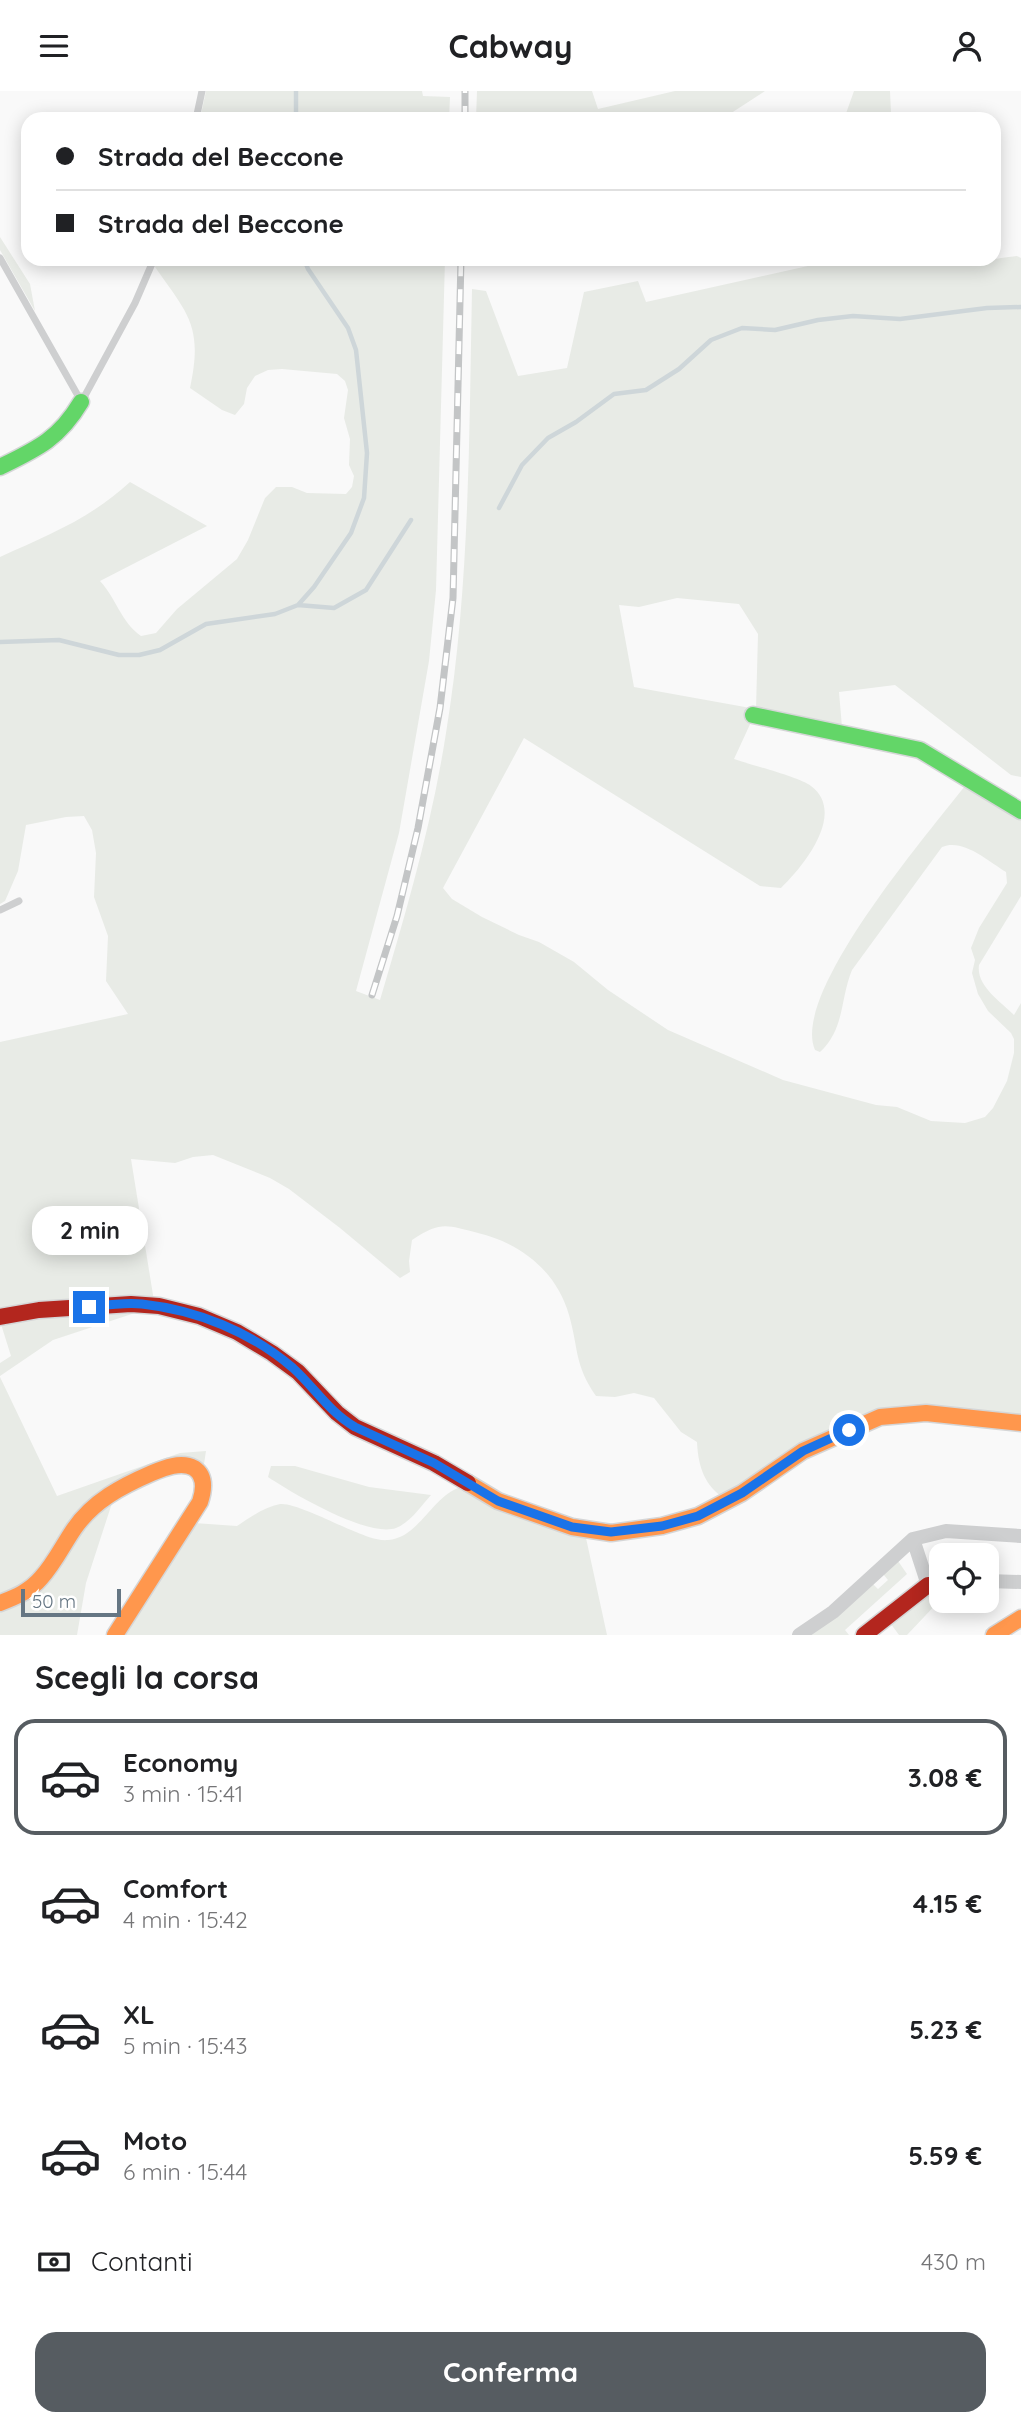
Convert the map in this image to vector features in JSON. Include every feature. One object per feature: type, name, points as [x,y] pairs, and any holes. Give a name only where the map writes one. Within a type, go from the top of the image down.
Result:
[{"type":"street","points":[[0,467],[61,434],[81,402]]},
{"type":"street","points":[[752,715],[920,750],[1021,811]]},
{"type":"street","points":[[0,1317],[40,1310],[134,1304],[166,1308],[223,1325],[243,1333],[289,1366],[343,1419],[355,1427],[434,1463],[498,1501],[590,1531],[632,1531],[679,1523],[698,1516],[742,1493],[803,1451],[880,1417],[926,1413],[1021,1423]]},
{"type":"street","points":[[0,1603],[20,1597],[34,1588],[82,1519],[109,1495],[164,1469],[179,1465],[190,1467],[199,1473],[204,1481],[201,1498],[115,1635]]},
{"type":"street","points":[[799,1635],[833,1612],[913,1539],[946,1531],[1021,1536]]},
{"type":"street","points":[[913,1539],[929,1572]]},
{"type":"street","points":[[863,1635],[901,1604],[929,1588]]},
{"type":"street","points":[[994,1635],[1021,1618]]},
{"type":"lane","points":[[198,112],[202,91]]},
{"type":"lane","points":[[0,258],[81,402]]},
{"type":"lane","points":[[81,402],[135,303],[151,266]]},
{"type":"lane","points":[[0,910],[19,901]]},
{"type":"shaded area","points":[[206,91],[422,91],[423,96],[450,97],[449,112],[202,112]]},
{"type":"shaded area","points":[[477,91],[592,91],[598,109],[675,91],[765,91],[733,112],[476,112]]},
{"type":"shaded area","points":[[854,91],[890,91],[891,112],[846,112]]},
{"type":"shaded area","points":[[0,237],[30,284],[35,311],[0,250]]},
{"type":"shaded area","points":[[1001,258],[1021,258],[1021,777],[1011,775],[895,685],[839,692],[842,727],[752,720],[734,759],[786,775],[811,786],[821,797],[825,810],[823,825],[810,854],[781,888],[760,886],[524,738],[443,888],[452,899],[482,917],[539,942],[574,962],[608,990],[668,1030],[783,1080],[876,1105],[897,1107],[931,1121],[965,1123],[985,1117],[993,1108],[1007,1081],[1014,1053],[1011,1033],[988,1011],[978,994],[972,973],[975,960],[971,948],[979,928],[1007,883],[1006,872],[983,857],[967,848],[950,845],[942,847],[852,970],[838,1024],[820,1052],[815,1050],[813,1024],[823,991],[842,954],[896,875],[965,786],[1021,818],[1021,896],[979,965],[979,973],[985,986],[1014,1015],[1021,1003],[1021,1416],[921,1407],[721,1496],[710,1485],[703,1472],[697,1442],[681,1432],[654,1398],[634,1393],[615,1397],[596,1396],[580,1366],[569,1315],[556,1285],[523,1252],[478,1233],[437,1227],[412,1240],[410,1272],[400,1278],[289,1189],[270,1178],[213,1155],[193,1157],[175,1163],[131,1159],[154,1301],[0,1313],[0,1042],[128,1014],[106,981],[108,936],[94,897],[96,853],[92,830],[84,816],[26,825],[18,871],[5,901],[0,904],[0,557],[84,516],[130,482],[207,526],[100,581],[134,630],[141,636],[156,633],[177,609],[237,559],[265,498],[276,487],[292,487],[307,493],[346,494],[352,487],[354,476],[349,465],[350,439],[344,418],[348,390],[345,381],[337,374],[268,370],[255,376],[247,388],[244,404],[235,415],[222,410],[190,388],[194,367],[194,336],[184,310],[155,266],[445,266],[436,590],[429,661],[399,833],[356,991],[380,1000],[426,834],[454,678],[467,512],[472,289],[486,291],[518,376],[567,368],[584,292],[638,281],[646,302],[808,266],[1001,266]],"holes":[[[677,598],[739,604],[758,634],[756,709],[634,687],[619,605],[639,607]]]},
{"type":"shaded area","points":[[147,1309],[53,1340],[0,1376],[0,1363],[11,1356],[0,1321]]},
{"type":"shaded area","points":[[0,1377],[57,1496],[180,1453],[206,1451],[204,1464],[122,1480],[40,1573],[0,1597]]},
{"type":"shaded area","points":[[271,1466],[295,1466],[369,1487],[431,1495],[411,1518],[396,1528],[368,1527],[330,1512],[279,1484],[268,1477]]},
{"type":"shaded area","points":[[461,1487],[586,1538],[607,1635],[126,1635],[194,1523],[237,1526],[269,1507],[287,1504],[368,1537],[388,1540],[399,1538],[408,1532],[442,1499]]},
{"type":"shaded area","points":[[113,1500],[86,1583],[77,1635],[0,1635],[0,1609]]},
{"type":"shaded area","points":[[898,1561],[907,1574],[845,1630],[849,1635],[811,1635],[873,1584],[878,1589],[888,1580],[883,1574]]},
{"type":"shaded area","points":[[929,1594],[929,1612],[907,1635],[899,1635],[888,1620]]},
{"type":"waterway","points":[[296,91],[296,112]]},
{"type":"waterway","points":[[0,642],[59,640],[119,655],[139,655],[160,650],[206,624],[275,614],[298,605],[314,587],[351,533],[364,498],[367,453],[356,350],[348,328],[307,266]]},
{"type":"waterway","points":[[499,508],[522,465],[548,438],[576,422],[614,394],[646,390],[679,369],[711,340],[742,328],[775,330],[818,320],[853,316],[900,319],[987,308],[1021,307]]},
{"type":"waterway","points":[[298,605],[334,608],[366,590],[411,520]]},
{"type":"railway","points":[[465,91],[465,112]]},
{"type":"railway","points":[[372,995],[397,916],[418,828],[440,708],[453,598],[461,266]]},
{"type":"traffic: fast","points":[[0,467],[46,442],[73,415],[81,402]]},
{"type":"traffic: fast","points":[[753,715],[920,750],[1021,811]]},
{"type":"traffic: slow","points":[[468,1483],[498,1501],[572,1527],[611,1533],[662,1526],[698,1516],[742,1493],[803,1451],[880,1417],[926,1413],[1021,1423]]},
{"type":"traffic: slow","points":[[0,1603],[37,1583],[82,1519],[109,1495],[167,1467],[184,1465],[194,1468],[202,1479],[200,1502],[115,1635]]},
{"type":"traffic: slow","points":[[994,1635],[1021,1618]]},
{"type":"traffic: jam","points":[[0,1317],[39,1310],[131,1304],[159,1306],[199,1316],[237,1332],[272,1353],[298,1372],[337,1413],[355,1427],[434,1463],[468,1483]]},
{"type":"traffic: jam","points":[[864,1635],[928,1585]]},
{"type":"route","points":[[89,1307],[149,1305],[200,1317],[243,1333],[289,1366],[343,1419],[355,1427],[434,1463],[498,1501],[590,1531],[632,1531],[679,1523],[698,1516],[734,1498],[803,1451],[849,1430]]}]
